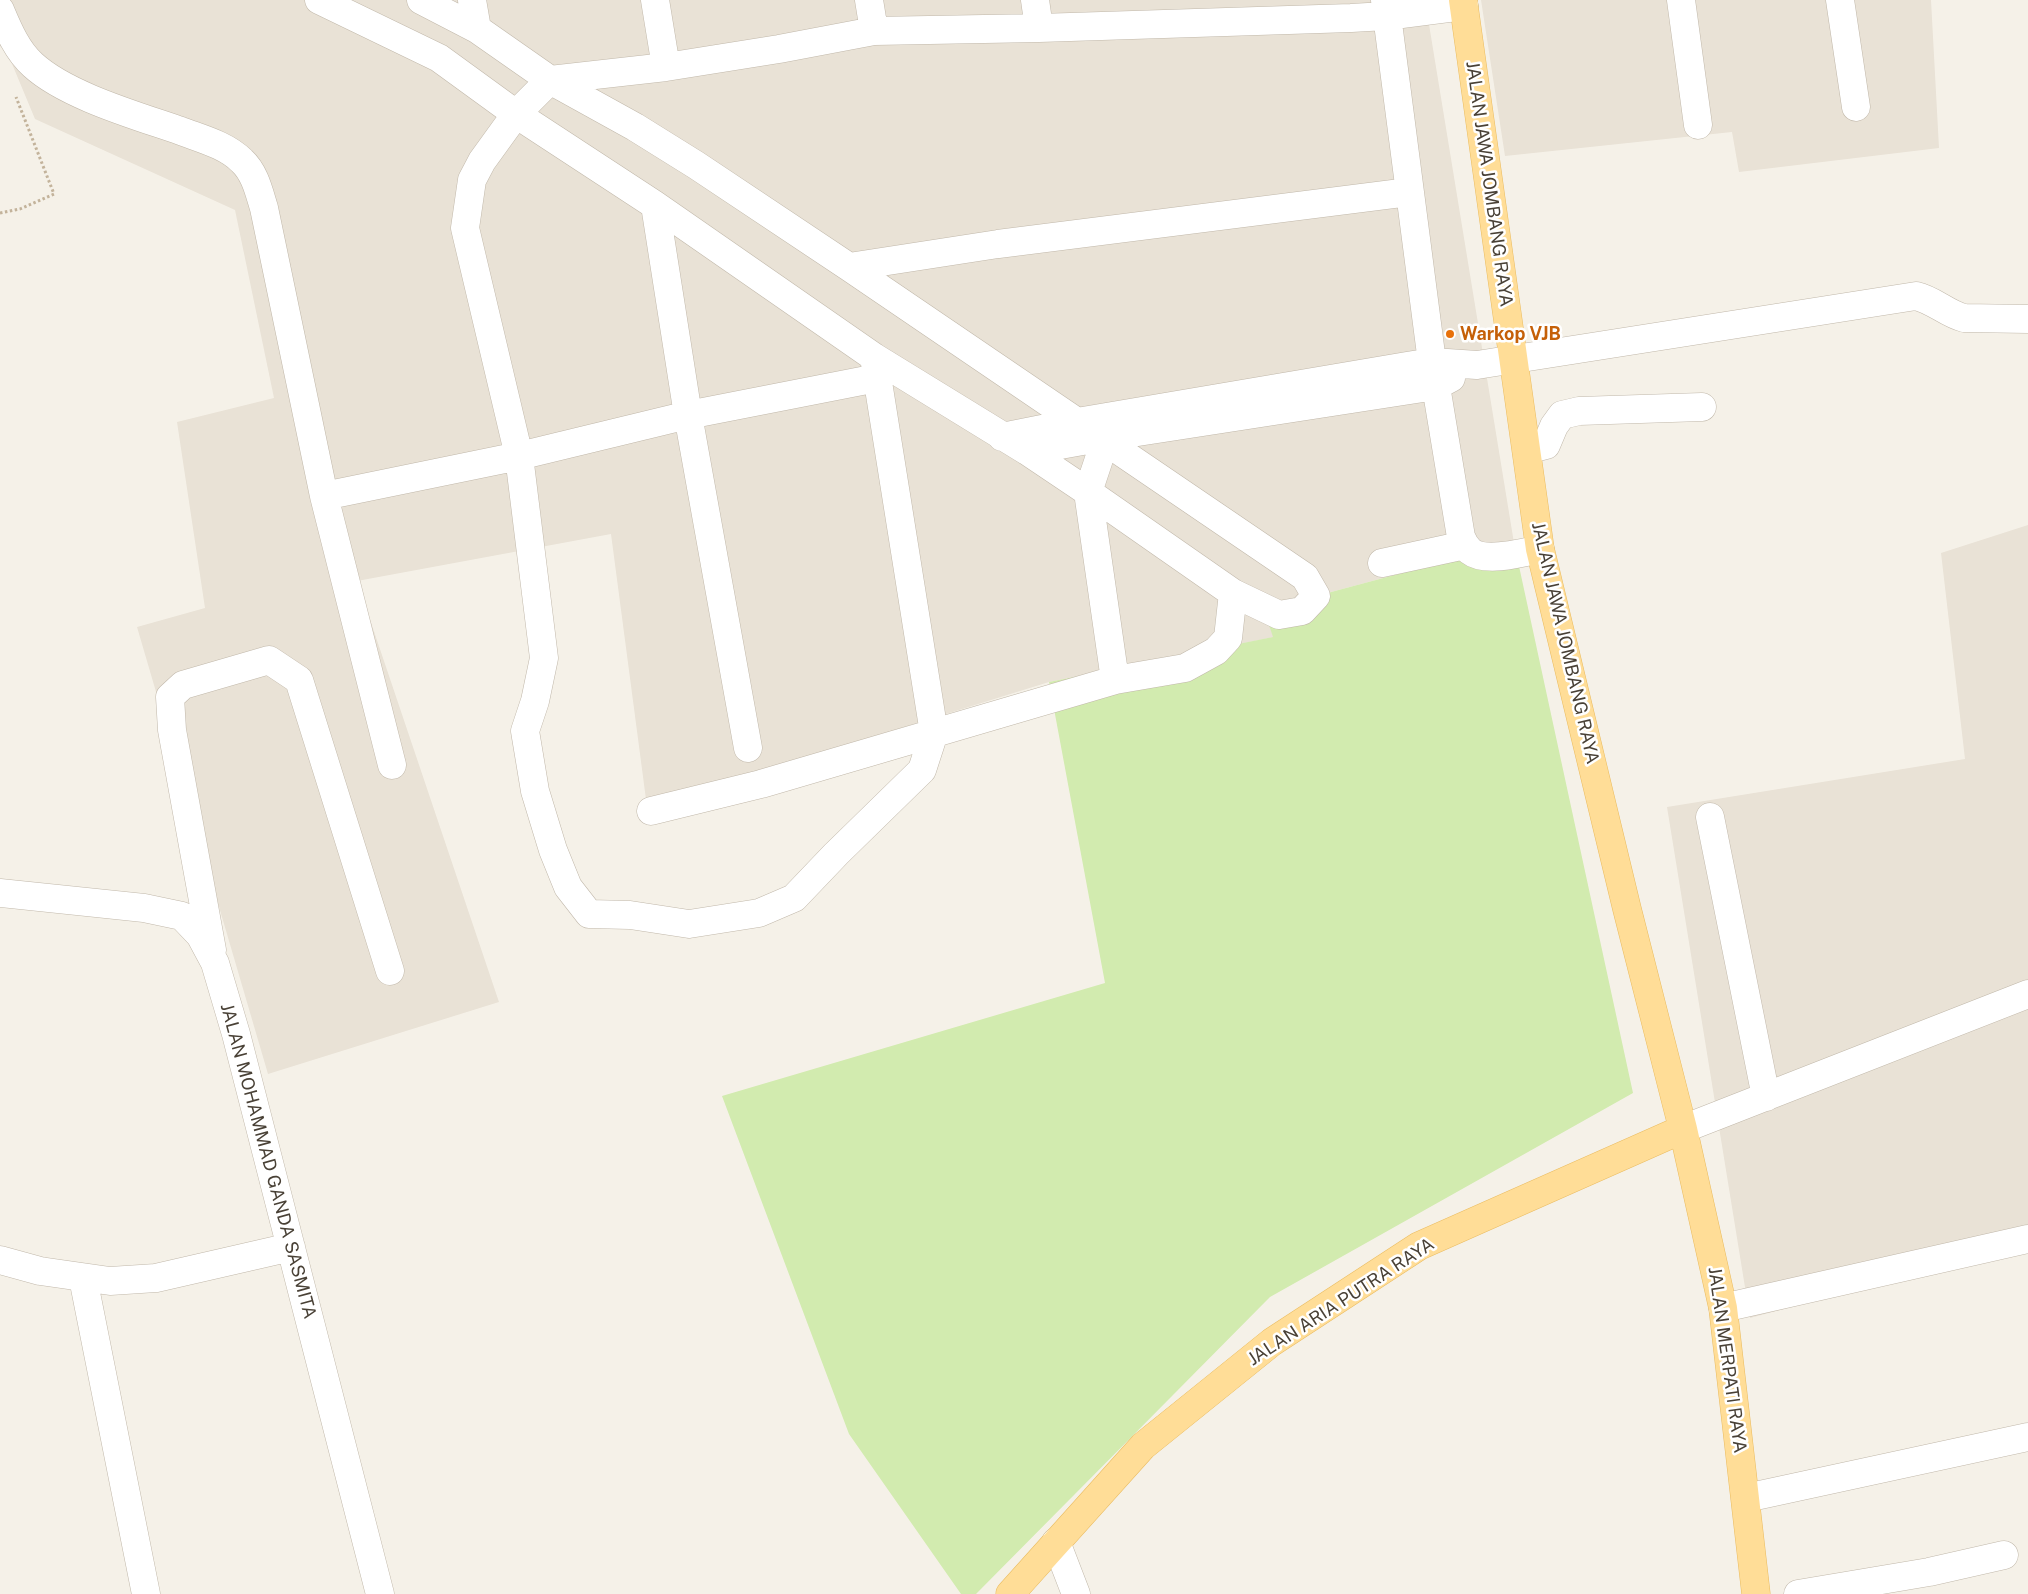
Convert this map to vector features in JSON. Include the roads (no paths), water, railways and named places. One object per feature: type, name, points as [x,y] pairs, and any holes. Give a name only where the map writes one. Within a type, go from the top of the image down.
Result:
[{"type":"main road","name":"JALAN JAWA JOMBANG RAYA","points":[[1463,3],[1540,549],[1627,909],[1683,1129]]},
{"type":"main road","name":"JALAN MERPATI RAYA","points":[[1683,1129],[1723,1308],[1756,1594]]},
{"type":"main road","name":"JALAN ARIA PUTRA RAYA","points":[[1010,1594],[1143,1446],[1272,1342],[1419,1246],[1683,1129]]},
{"type":"street","points":[[319,0],[439,58],[516,114],[655,205],[875,368],[1026,451],[1233,593],[1279,615],[1302,611],[1316,596],[1305,577],[850,267],[650,136],[550,80],[476,29],[420,0]]},
{"type":"street","points":[[472,0],[476,29]]},
{"type":"street","points":[[655,0],[666,66]]},
{"type":"street","points":[[870,0],[874,30]]},
{"type":"street","points":[[1035,0],[1039,28]]},
{"type":"street","points":[[1681,0],[1698,125]]},
{"type":"street","points":[[1840,0],[1856,107]]},
{"type":"street","points":[[875,368],[934,733],[922,770],[794,898],[759,912],[689,924],[630,915],[589,914],[568,887],[553,850],[535,791],[525,731],[544,658],[519,456],[465,228],[472,180],[482,161],[516,114],[550,80],[666,66],[779,48],[874,30],[1039,28],[1208,11],[1386,8],[1463,3]]},
{"type":"street","points":[[1386,8],[1434,374],[1461,537],[1471,551],[1480,555],[1501,556],[1540,549]]},
{"type":"street","points":[[0,10],[6,40],[33,65],[68,88],[124,111],[220,145],[243,161],[256,182],[264,208],[324,496],[392,765]]},
{"type":"street","points":[[850,267],[998,244],[1409,192]]},
{"type":"street","points":[[655,205],[688,415],[748,748]]},
{"type":"street","points":[[1026,451],[1102,440],[1477,365],[1916,296],[1926,298],[1951,311],[1955,316],[1964,318],[2028,319]]},
{"type":"street","points":[[324,496],[519,456],[875,368]]},
{"type":"street","points":[[1002,437],[1077,422],[1434,374]]},
{"type":"street","points":[[1527,450],[1546,444],[1554,426],[1562,415],[1579,411],[1702,408]]},
{"type":"street","points":[[1102,440],[1088,492],[1115,680]]},
{"type":"street","points":[[1382,563],[1465,545]]},
{"type":"street","points":[[651,811],[761,784],[1115,680],[1185,668],[1216,651],[1228,638],[1233,593]]},
{"type":"street","points":[[215,963],[172,730],[170,697],[183,685],[269,660],[299,680],[390,971]]},
{"type":"street","points":[[1710,817],[1766,1097]]},
{"type":"street","name":"JALAN MOHAMMAD GANDA SASMITA","points":[[0,893],[144,908],[182,916],[200,935],[215,963],[236,1034],[380,1594]]},
{"type":"street","points":[[1683,1129],[2028,994]]},
{"type":"street","points":[[1723,1308],[2028,1239]]},
{"type":"street","points":[[0,1260],[40,1271],[110,1281],[156,1278],[291,1247]]},
{"type":"street","points":[[83,1278],[146,1594]]},
{"type":"street","points":[[1746,1498],[2028,1437]]},
{"type":"street","points":[[1056,1542],[1076,1594]]},
{"type":"street","points":[[1798,1594],[1929,1572],[2004,1556]]},
{"type":"place","name":"Warkop VJB","points":[[1450,334]]}]
